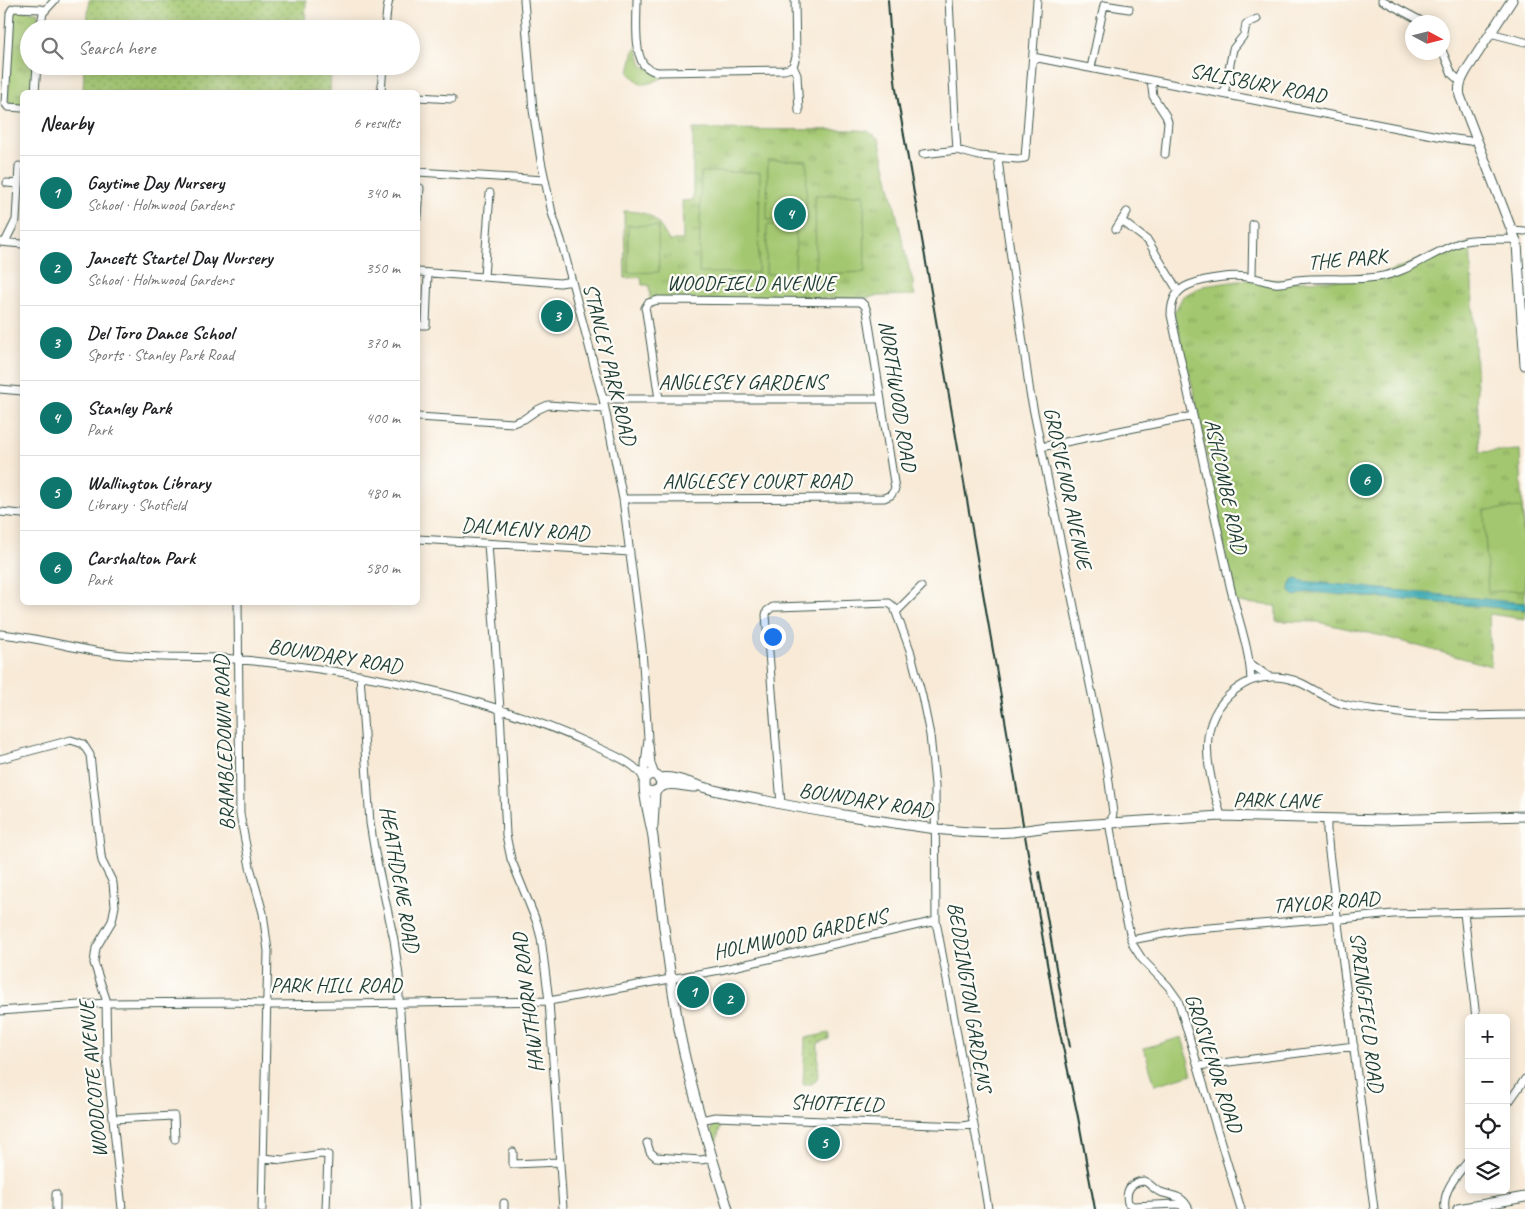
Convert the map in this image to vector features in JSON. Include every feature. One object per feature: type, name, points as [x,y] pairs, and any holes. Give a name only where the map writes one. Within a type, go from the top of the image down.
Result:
[{"type":"main road","points":[[1512,0],[1460,81],[1459,89],[1476,139],[1519,250],[1525,365]]},
{"type":"main road","name":"BOUNDARY ROAD","points":[[650,779],[666,777],[685,780],[700,787]]},
{"type":"main road","points":[[650,779],[651,792],[657,790]]},
{"type":"main road","name":"STANLEY PARK ROAD","points":[[652,834],[657,790],[661,783],[650,779],[648,814],[681,1042],[701,1120],[728,1209]]},
{"type":"main road","name":"BOUNDARY ROAD","points":[[657,790],[671,784],[700,787],[781,804],[936,829],[986,833],[1028,830]]},
{"type":"main road","name":"PARK LANE","points":[[1028,830],[1048,827],[1221,816],[1383,820],[1525,816]]},
{"type":"main road","points":[[1458,1209],[1525,1197]]},
{"type":"street","points":[[41,20],[42,15],[56,0]]},
{"type":"street","points":[[386,20],[389,0]]},
{"type":"street","name":"STANLEY PARK ROAD","points":[[524,0],[536,133],[544,180],[605,409],[623,499],[642,648],[650,747],[650,779]]},
{"type":"street","points":[[636,0],[640,58],[642,63],[651,70],[658,72],[788,69],[793,66],[796,57],[795,0]]},
{"type":"street","points":[[950,0],[954,118],[957,150]]},
{"type":"street","points":[[924,154],[957,150],[979,156],[1025,158],[1037,0]]},
{"type":"street","points":[[1382,0],[1410,15]]},
{"type":"street","points":[[1091,68],[1104,5],[1128,9]]},
{"type":"street","points":[[20,108],[8,106],[5,103],[10,12],[15,8],[41,9],[45,11]]},
{"type":"street","points":[[1224,94],[1233,49],[1244,35],[1246,24],[1257,19]]},
{"type":"street","points":[[1490,33],[1525,42]]},
{"type":"street","name":"SALISBURY ROAD","points":[[1033,57],[1466,141],[1476,139]]},
{"type":"street","points":[[1446,60],[1452,74],[1460,81]]},
{"type":"street","points":[[793,66],[797,75],[799,111]]},
{"type":"street","points":[[35,90],[36,75]]},
{"type":"street","points":[[381,90],[382,75]]},
{"type":"street","points":[[1151,80],[1153,96],[1168,122],[1165,154]]},
{"type":"street","points":[[420,97],[452,99]]},
{"type":"street","name":"GROSVENOR AVENUE","points":[[998,158],[1030,393],[1107,767],[1113,813],[1112,823]]},
{"type":"street","points":[[19,166],[16,220],[3,242],[20,244]]},
{"type":"street","points":[[420,172],[544,180]]},
{"type":"street","points":[[7,183],[18,184]]},
{"type":"street","points":[[484,277],[490,193]]},
{"type":"street","points":[[1116,229],[1127,212]]},
{"type":"street","points":[[1122,221],[1148,241],[1178,291]]},
{"type":"street","points":[[1252,277],[1253,224]]},
{"type":"street","name":"THE PARK","points":[[1178,291],[1188,285],[1208,280],[1238,276],[1252,277],[1275,283],[1297,280],[1379,277],[1410,267],[1465,241],[1511,239],[1514,234],[1525,231]]},
{"type":"street","points":[[420,272],[560,283],[572,281]]},
{"type":"street","points":[[420,324],[426,325],[428,273]]},
{"type":"street","name":"ASHCOMBE ROAD","points":[[1178,291],[1173,300],[1171,315],[1234,606],[1250,664],[1251,681]]},
{"type":"street","name":"WOODFIELD AVENUE","points":[[659,399],[646,312],[648,303],[658,300],[862,302]]},
{"type":"street","name":"NORTHWOOD ROAD","points":[[862,302],[866,311],[895,486],[892,495]]},
{"type":"street","points":[[0,389],[20,391]]},
{"type":"street","name":"ANGLESEY GARDENS","points":[[602,400],[880,399]]},
{"type":"street","points":[[420,417],[513,422],[524,420],[537,410],[548,405],[605,409]]},
{"type":"street","points":[[1041,447],[1193,416]]},
{"type":"street","name":"ANGLESEY COURT ROAD","points":[[623,499],[884,498],[892,495]]},
{"type":"street","points":[[0,512],[20,514]]},
{"type":"street","name":"DALMENY ROAD","points":[[420,539],[630,552]]},
{"type":"street","name":"HAWTHORN ROAD","points":[[488,544],[500,709],[504,811],[508,847],[541,938],[549,1001],[563,1209]]},
{"type":"street","points":[[781,804],[767,611],[773,607],[885,603],[892,605],[896,612],[921,587]]},
{"type":"street","name":"BRAMBLEDOWN ROAD","points":[[238,605],[240,814],[250,867],[266,927],[268,952],[262,1209]]},
{"type":"street","name":"BEDDINGTON GARDENS","points":[[896,612],[912,658],[927,718],[934,768],[936,922],[988,1209]]},
{"type":"street","name":"BOUNDARY ROAD","points":[[0,634],[26,637],[114,654],[150,657],[204,657],[360,675],[470,700],[500,709],[564,732],[629,764],[650,779]]},
{"type":"street","points":[[1250,664],[1268,676]]},
{"type":"street","name":"HEATHDENE ROAD","points":[[360,675],[370,823],[394,940],[399,976],[399,1003],[414,1209]]},
{"type":"street","points":[[1221,816],[1210,773],[1207,744],[1209,727],[1216,710],[1226,697],[1251,681],[1268,676],[1285,678],[1299,682],[1345,705],[1418,715],[1525,715]]},
{"type":"street","name":"WOODCOTE AVENUE","points":[[0,759],[71,740],[83,744],[89,752],[102,861],[113,883],[115,899],[113,918],[99,943],[94,957],[94,968],[106,999],[107,1059],[122,1209]]},
{"type":"street","name":"SPRINGFIELD ROAD","points":[[1327,819],[1374,1209]]},
{"type":"street","name":"GROSVENOR ROAD","points":[[1112,823],[1110,828],[1115,859],[1131,940],[1142,959],[1176,995],[1241,1209]]},
{"type":"street","name":"TAYLOR ROAD","points":[[1131,940],[1198,928],[1393,914],[1525,910]]},
{"type":"street","points":[[1464,912],[1476,1014]]},
{"type":"street","name":"HOLMWOOD GARDENS","points":[[671,979],[735,967],[816,947],[936,922]]},
{"type":"street","name":"PARK HILL ROAD","points":[[0,1011],[106,1003],[236,1002],[273,1005],[549,1001],[671,979]]},
{"type":"street","points":[[1198,1066],[1354,1046]]},
{"type":"street","points":[[1507,1104],[1525,1079]]},
{"type":"street","points":[[114,1119],[174,1116],[176,1139]]},
{"type":"street","name":"SHOTFIELD","points":[[701,1120],[722,1117],[973,1124]]},
{"type":"street","points":[[646,1143],[650,1152],[656,1157],[701,1160],[712,1158]]},
{"type":"street","points":[[513,1152],[513,1164],[560,1162]]},
{"type":"street","points":[[263,1158],[283,1160],[320,1154],[328,1156],[326,1209]]},
{"type":"street","points":[[1445,1209],[1446,1192],[1465,1166]]},
{"type":"street","points":[[1185,1209],[1177,1204],[1134,1206],[1128,1203],[1128,1188],[1144,1181],[1159,1192],[1181,1198],[1189,1209]]},
{"type":"street","points":[[56,1194],[56,1209]]},
{"type":"green space","points":[[89,0],[306,0],[305,20],[88,20]]},
{"type":"green space","points":[[15,10],[37,12],[38,14],[38,20],[20,20],[20,75],[33,75],[32,90],[20,90],[20,105],[10,104],[8,101],[13,13]]},
{"type":"green space","points":[[637,46],[642,66],[669,73],[655,81],[640,84],[629,73],[633,53]]},
{"type":"green space","points":[[84,75],[331,75],[330,90],[83,90]]},
{"type":"green space","points":[[693,129],[857,130],[868,131],[879,139],[915,295],[863,298],[650,301],[649,285],[642,285],[641,277],[625,278],[624,211],[642,213],[653,218],[670,242],[683,240],[682,201],[693,200]]},
{"type":"green space","points":[[768,160],[807,161],[806,220],[767,220]]},
{"type":"green space","points":[[701,172],[760,172],[758,273],[699,273]]},
{"type":"green space","points":[[815,195],[864,195],[865,272],[816,274]]},
{"type":"green space","points":[[796,224],[795,274],[766,274],[767,225]]},
{"type":"green space","points":[[628,225],[658,226],[659,272],[628,273]]},
{"type":"green space","points":[[1470,242],[1480,452],[1520,450],[1525,564],[1525,619],[1489,614],[1491,666],[1382,636],[1317,622],[1276,621],[1276,606],[1235,602],[1198,409],[1174,313],[1183,296],[1203,286],[1251,279],[1298,281],[1368,279]]},
{"type":"green space","points":[[1522,508],[1525,590],[1488,592],[1484,510]]},
{"type":"green space","points":[[829,1033],[829,1039],[818,1043],[818,1076],[815,1082],[803,1084],[805,1038]]},
{"type":"green space","points":[[1182,1037],[1192,1074],[1155,1085],[1144,1048]]},
{"type":"green space","points":[[722,1121],[716,1143],[714,1144],[712,1128],[715,1123]]},
{"type":"water","points":[[1295,579],[1525,603],[1525,610],[1308,592],[1295,596],[1290,592],[1290,585]]},
{"type":"railway","points":[[888,0],[896,89],[1056,1015],[1095,1209]]},
{"type":"railway","points":[[1039,872],[1070,1047]]},
{"type":"place","name":"Stanley Park","points":[[790,214]]},
{"type":"place","name":"Del Toro Dance School","points":[[557,316]]},
{"type":"place","name":"Carshalton Park","points":[[1366,480]]},
{"type":"place","name":"Gaytime Day Nursery","points":[[693,992]]},
{"type":"place","name":"Jancett Startel Day Nursery","points":[[729,999]]},
{"type":"place","name":"Wallington Library","points":[[824,1143]]}]
